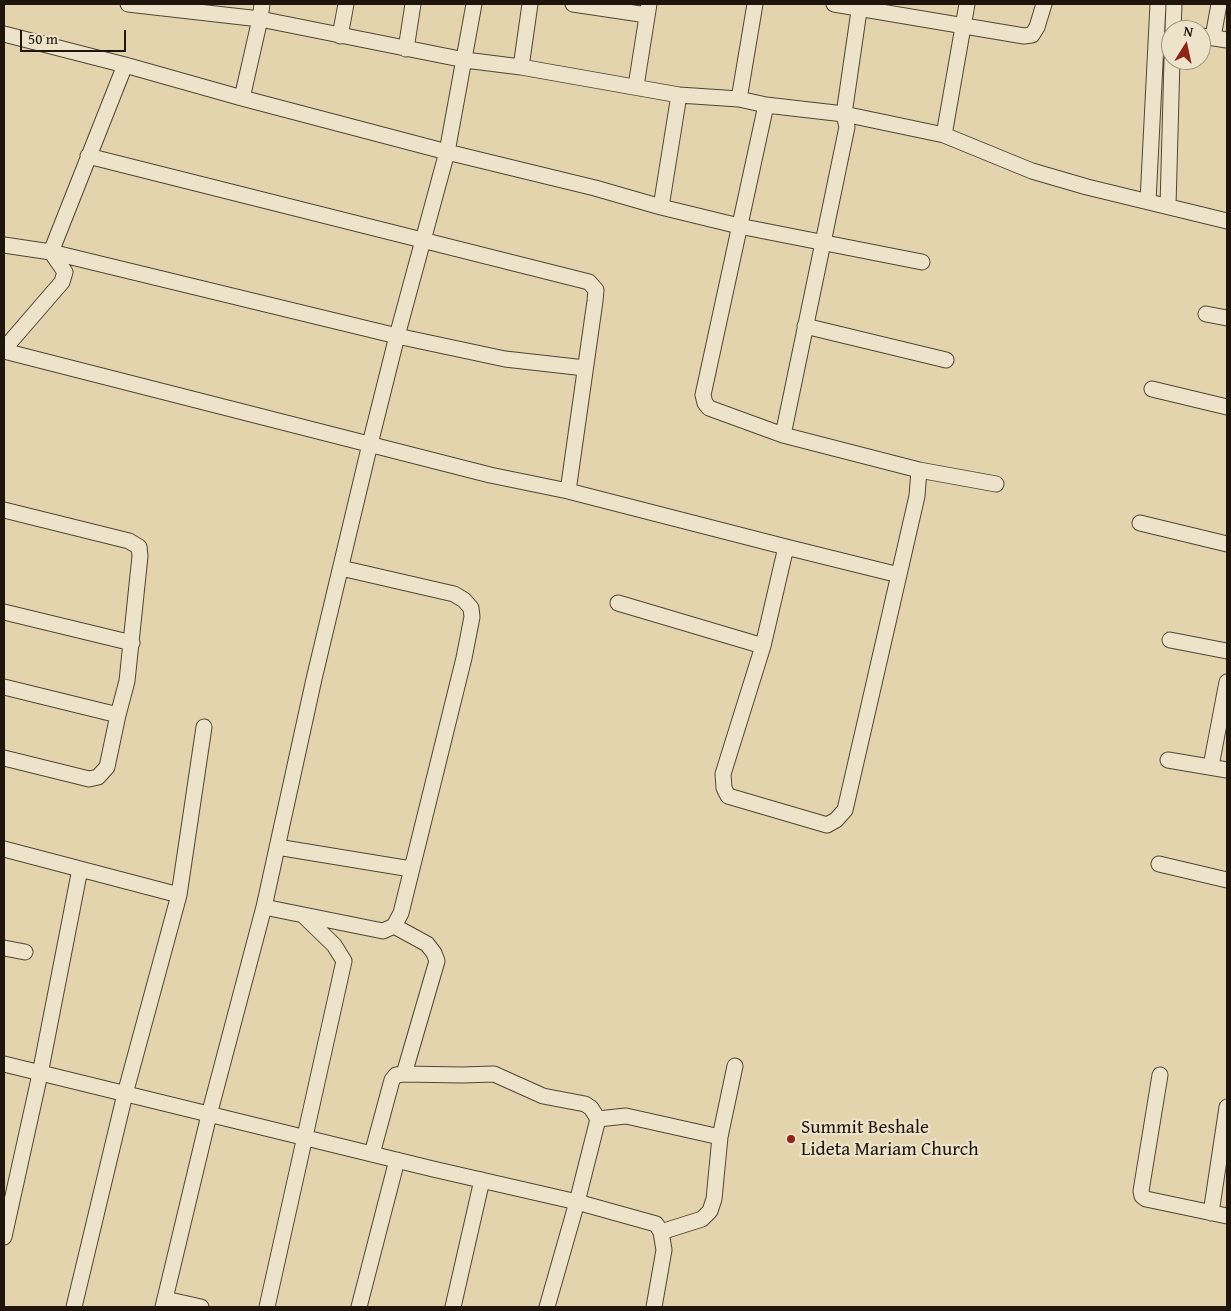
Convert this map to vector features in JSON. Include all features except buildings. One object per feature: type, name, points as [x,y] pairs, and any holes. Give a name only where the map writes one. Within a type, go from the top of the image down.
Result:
[{"type":"street","points":[[128,4],[260,19],[465,60],[521,67],[679,95],[739,99],[766,105],[844,114],[944,135],[1032,171],[1087,187],[1227,221]]},
{"type":"street","points":[[242,98],[262,4]]},
{"type":"street","points":[[340,36],[346,4]]},
{"type":"street","points":[[406,49],[413,4]]},
{"type":"street","points":[[201,1307],[164,1303],[209,1115],[264,908],[370,444],[447,152],[474,4]]},
{"type":"street","points":[[521,67],[530,4]]},
{"type":"street","points":[[582,4],[648,10],[636,86]]},
{"type":"street","points":[[739,99],[755,4]]},
{"type":"street","points":[[834,4],[860,6],[1024,36],[1032,35],[1037,27],[1044,4]]},
{"type":"street","points":[[944,135],[967,4]]},
{"type":"street","points":[[1158,4],[1161,20]]},
{"type":"street","points":[[1173,20],[1174,4]]},
{"type":"street","points":[[1214,38],[1219,4]]},
{"type":"street","points":[[783,435],[847,127],[844,114],[860,6]]},
{"type":"street","points":[[4,34],[447,152],[595,188],[661,207],[739,226],[922,262]]},
{"type":"street","points":[[51,252],[125,65]]},
{"type":"street","points":[[1148,201],[1161,65]]},
{"type":"street","points":[[1168,206],[1172,70]]},
{"type":"street","points":[[661,207],[679,95]]},
{"type":"street","points":[[766,105],[703,395],[705,403],[709,408],[783,435],[919,470],[996,484]]},
{"type":"street","points":[[88,156],[589,282],[596,290],[568,491]]},
{"type":"street","points":[[4,245],[51,252],[397,336],[506,360],[585,368]]},
{"type":"street","points":[[51,252],[64,272],[62,282],[4,350],[490,475],[568,491],[899,575]]},
{"type":"street","points":[[1206,314],[1227,318]]},
{"type":"street","points":[[805,326],[946,360]]},
{"type":"street","points":[[1152,388],[1227,407]]},
{"type":"street","points":[[786,547],[763,646],[723,774],[724,788],[728,796],[827,825],[836,820],[845,810],[917,496],[919,470]]},
{"type":"street","points":[[4,510],[128,541],[139,547],[140,556],[127,681],[107,767],[98,777],[89,779],[4,758]]},
{"type":"street","points":[[1140,523],[1227,544]]},
{"type":"street","points":[[264,908],[382,931],[394,926],[401,912],[464,658],[472,617],[471,608],[464,600],[454,594],[341,568]]},
{"type":"street","points":[[618,603],[763,646]]},
{"type":"street","points":[[4,612],[132,643]]},
{"type":"street","points":[[1170,640],[1227,651]]},
{"type":"street","points":[[1211,766],[1227,682]]},
{"type":"street","points":[[4,687],[118,715]]},
{"type":"street","points":[[74,1307],[125,1094],[179,895],[204,727]]},
{"type":"street","points":[[1168,760],[1227,770]]},
{"type":"street","points":[[277,847],[411,869]]},
{"type":"street","points":[[4,849],[179,895]]},
{"type":"street","points":[[1159,864],[1227,880]]},
{"type":"street","points":[[4,1237],[40,1074],[80,869]]},
{"type":"street","points":[[268,1307],[344,961],[334,945],[304,916]]},
{"type":"street","points":[[394,926],[427,944],[437,961],[404,1074]]},
{"type":"street","points":[[4,948],[25,952]]},
{"type":"street","points":[[4,1064],[304,1138],[578,1202],[656,1224],[661,1232],[664,1250],[654,1307]]},
{"type":"street","points":[[661,1232],[702,1219],[710,1211],[714,1199],[720,1137],[735,1066]]},
{"type":"street","points":[[372,1154],[392,1080],[396,1076],[404,1074],[494,1074],[543,1096],[585,1104],[595,1111],[598,1119],[578,1202],[547,1307]]},
{"type":"street","points":[[1160,1075],[1141,1191],[1142,1196],[1146,1199],[1227,1216]]},
{"type":"street","points":[[1211,1213],[1227,1107]]},
{"type":"street","points":[[598,1119],[626,1116],[720,1137]]},
{"type":"street","points":[[359,1307],[398,1160]]},
{"type":"street","points":[[453,1307],[482,1180]]},
{"type":"place","name":"Summit Beshale Lideta Mariam Church","points":[[791,1139]]}]
